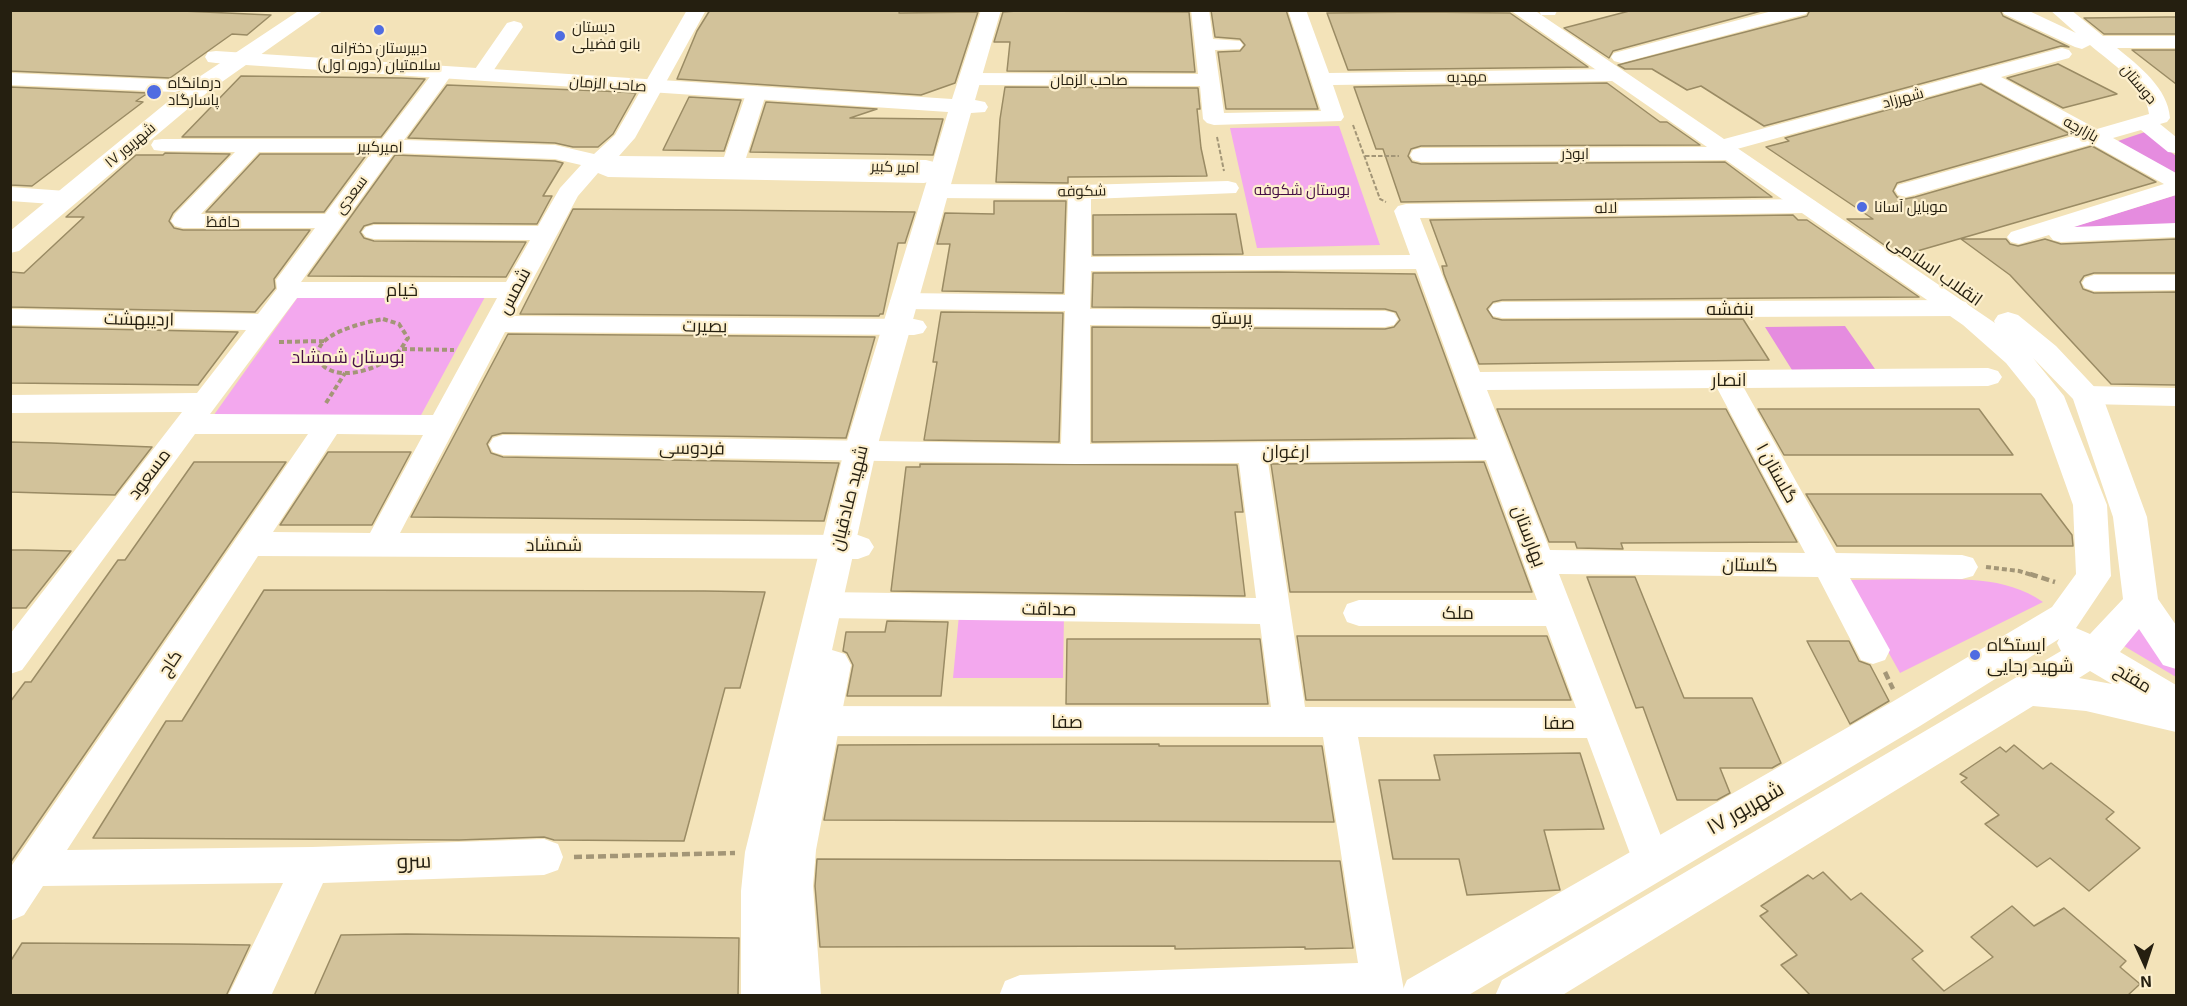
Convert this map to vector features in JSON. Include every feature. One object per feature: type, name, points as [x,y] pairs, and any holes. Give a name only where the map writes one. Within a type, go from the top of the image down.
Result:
[{"type":"main road","name":"۱۷ شهریور","points":[[10,218],[175,86],[287,10]]},
{"type":"main road","name":"۱۷ شهریور","points":[[10,245],[201,86],[314,10]]},
{"type":"main road","name":"شهید صادقیان","points":[[764,996],[762,891],[766,852],[808,722],[870,450],[973,93],[991,10]]},
{"type":"main road","name":"شهید صادقیان","points":[[973,93],[1008,10]]},
{"type":"main road","name":"انقلاب اسلامی","points":[[1520,10],[1618,66]]},
{"type":"main road","name":"انقلاب اسلامی","points":[[1548,11],[1618,66],[1731,147],[1807,206],[1957,308],[2016,356],[2049,396],[2091,505],[2094,576],[2065,613]]},
{"type":"main road","name":"صاحب الزمان","points":[[216,57],[756,94],[973,93]]},
{"type":"main road","name":"انقلاب اسلامی","points":[[1731,147],[2007,320],[2046,353],[2087,395],[2130,517],[2141,602]]},
{"type":"main road","points":[[1518,996],[2031,690],[2098,647],[2141,602],[2176,654]]},
{"type":"main road","name":"۱۷ شهریور","points":[[1423,996],[1906,714],[2065,613]]},
{"type":"main road","points":[[2065,613],[2098,647]]},
{"type":"main road","name":"مفتح","points":[[2098,647],[2176,684]]},
{"type":"main road","name":"مفتح","points":[[2098,647],[2176,704]]},
{"type":"main road","points":[[2031,690],[2064,691],[2095,696],[2176,716]]},
{"type":"main road","name":"شهید صادقیان","points":[[798,996],[792,886],[808,722]]},
{"type":"main road","points":[[1652,862],[1682,897]]},
{"type":"street","name":"شمس","points":[[379,544],[441,425],[568,193],[596,162],[618,146],[697,10]]},
{"type":"street","points":[[1200,10],[1207,80],[1214,119],[1334,117],[1297,10]]},
{"type":"street","name":"مهدیه","points":[[1321,79],[1618,66],[1799,10]]},
{"type":"street","points":[[2011,10],[2118,60]]},
{"type":"street","name":"دوستان","points":[[1906,190],[2160,117],[2158,102],[2145,86],[2100,42],[2059,10]]},
{"type":"street","points":[[480,76],[514,27]]},
{"type":"street","points":[[2100,42],[2176,42]]},
{"type":"street","points":[[1203,44],[1233,45]]},
{"type":"street","name":"شهرزاد","points":[[1731,147],[2062,54]]},
{"type":"street","name":"سعدی","points":[[290,290],[288,280],[443,73]]},
{"type":"street","name":"بازارچه","points":[[1985,76],[2176,182]]},
{"type":"street","points":[[10,79],[175,86]]},
{"type":"street","name":"صاحب الزمان","points":[[973,93],[1207,80]]},
{"type":"street","points":[[2145,86],[2166,86]]},
{"type":"street","points":[[731,168],[756,94]]},
{"type":"street","points":[[2145,123],[2176,147]]},
{"type":"street","name":"امیرکبیر","points":[[162,145],[387,147],[555,152],[581,156],[596,162]]},
{"type":"street","name":"حافظ","points":[[254,145],[183,221],[331,221]]},
{"type":"street","name":"ابوذر","points":[[1421,155],[1731,147]]},
{"type":"street","name":"امیر کبیر","points":[[596,162],[608,170],[731,168],[926,167],[929,171],[924,176],[731,168]]},
{"type":"street","name":"شکوفه","points":[[944,191],[1080,192],[1228,188]]},
{"type":"street","points":[[2176,188],[2019,237],[2176,230]]},
{"type":"street","points":[[1075,454],[1080,192]]},
{"type":"street","points":[[10,194],[66,198]]},
{"type":"street","name":"لاله","points":[[1406,211],[1807,206]]},
{"type":"street","name":"بهارستان","points":[[1406,211],[1652,862]]},
{"type":"street","points":[[374,232],[546,233]]},
{"type":"street","points":[[1079,264],[1425,262]]},
{"type":"street","points":[[2094,283],[2176,282]]},
{"type":"street","name":"خیام","points":[[290,290],[514,290]]},
{"type":"street","name":"مسعود","points":[[16,645],[290,290]]},
{"type":"street","name":"بنفشه","points":[[1502,310],[1957,308]]},
{"type":"street","points":[[909,314],[1078,310]]},
{"type":"street","name":"پرستو","points":[[1078,310],[1385,319]]},
{"type":"street","name":"بصیرت","points":[[496,324],[909,314]]},
{"type":"street","name":"اردیبهشت","points":[[10,317],[259,332]]},
{"type":"street","name":"انصار","points":[[1470,381],[1988,378]]},
{"type":"street","name":"گلستان ۱","points":[[1727,381],[1874,650]]},
{"type":"street","points":[[2087,395],[2176,397]]},
{"type":"street","points":[[10,404],[196,413],[320,425],[441,425]]},
{"type":"street","name":"کاج","points":[[10,902],[250,544],[320,425]]},
{"type":"street","name":"فردوسی","points":[[504,445],[870,450]]},
{"type":"street","name":"ارغوان","points":[[870,450],[1075,454],[1496,450]]},
{"type":"street","points":[[1252,452],[1290,722]]},
{"type":"street","name":"شمشاد","points":[[250,544],[847,547]]},
{"type":"street","name":"گلستان","points":[[1539,562],[1962,567]]},
{"type":"street","name":"صداقت","points":[[834,605],[1274,611]]},
{"type":"street","name":"ملک","points":[[1359,613],[1558,613]]},
{"type":"street","name":"صفا","points":[[808,722],[1599,723]]},
{"type":"street","points":[[1020,996],[1383,989],[1338,723]]},
{"type":"street","name":"سرو","points":[[33,868],[312,865],[544,857]]},
{"type":"street","points":[[249,996],[312,865]]},
{"type":"path","points":[[1334,117],[1351,117],[1380,199],[1406,211]]},
{"type":"path","points":[[1214,119],[1228,188]]},
{"type":"path","points":[[1365,156],[1421,155]]},
{"type":"path","points":[[383,319],[401,324],[406,330],[408,338],[401,349],[384,362],[370,368],[345,373],[329,370],[321,364],[318,357],[326,341],[350,326],[383,319]]},
{"type":"path","points":[[259,332],[326,341]]},
{"type":"path","points":[[401,349],[482,350]]},
{"type":"path","points":[[320,425],[345,373]]},
{"type":"path","points":[[1962,567],[2019,571],[2043,578],[2065,613]]},
{"type":"path","points":[[1874,650],[1906,714]]},
{"type":"path","points":[[544,857],[766,852]]},
{"type":"green space","name":"بوستان شکوفه","points":[[1339,126],[1380,245],[1257,248],[1230,128]]},
{"type":"green space","name":"بوستان شمشاد","points":[[486,295],[420,417],[211,419],[298,297]]},
{"type":"green space","points":[[1913,579],[1997,583],[2028,593],[2043,602],[1900,673],[1848,580]]},
{"type":"green space","points":[[1064,614],[1063,678],[953,678],[959,615]]},
{"type":"green space","points":[[2144,622],[2176,667],[2176,677],[2124,646]]},
{"type":"shaded area","points":[[2145,132],[2176,156],[2176,177],[2115,142]]},
{"type":"shaded area","points":[[2176,195],[2176,225],[2060,231]]},
{"type":"shaded area","points":[[1845,326],[1875,369],[1792,370],[1765,327]]},
{"type":"building","points":[[10,10],[160,10],[271,15],[247,35],[232,34],[170,78],[10,71]]},
{"type":"building","points":[[710,10],[978,12],[955,83],[921,95],[677,79],[697,31]]},
{"type":"building","points":[[1211,10],[1286,10],[1318,109],[1226,109],[1218,52],[1240,51],[1245,45],[1240,39],[1215,37]]},
{"type":"building","points":[[1633,10],[1765,10],[1613,51],[1609,58],[1564,28]]},
{"type":"building","points":[[1810,10],[2000,10],[2003,16],[2069,47],[2061,46],[1764,126],[1701,86],[1687,90],[1652,69],[1625,69],[1618,65],[1807,16]]},
{"type":"building","points":[[1003,12],[1189,12],[1195,72],[1007,71],[1010,42],[994,42]]},
{"type":"building","points":[[1327,13],[1510,13],[1588,67],[1348,70]]},
{"type":"building","points":[[2176,17],[2176,34],[2104,34],[2084,18]]},
{"type":"building","points":[[2132,50],[2176,50],[2176,84]]},
{"type":"building","points":[[2058,64],[2117,94],[2063,108],[2007,78]]},
{"type":"building","points":[[241,76],[425,79],[381,137],[182,137]]},
{"type":"building","points":[[1607,83],[1660,122],[1667,122],[1700,145],[1421,146],[1411,149],[1408,156],[1412,162],[1421,164],[1725,162],[1772,197],[1401,202],[1383,149],[1376,149],[1354,87]]},
{"type":"building","points":[[1981,84],[2070,134],[1897,183],[1893,191],[1897,197],[1905,199],[1915,197],[2092,146],[2156,182],[1900,256],[1847,219],[1873,219],[1766,147],[1789,141],[1785,138]]},
{"type":"building","points":[[447,85],[636,93],[613,134],[598,147],[573,147],[555,143],[408,138]]},
{"type":"building","points":[[10,87],[148,93],[136,101],[143,102],[32,186],[10,185]]},
{"type":"building","points":[[1005,87],[1198,88],[1200,109],[1197,109],[1201,148],[1207,176],[1068,177],[1068,183],[996,182],[1000,119]]},
{"type":"building","points":[[689,97],[741,100],[724,151],[663,150]]},
{"type":"building","points":[[766,102],[877,109],[850,118],[943,119],[933,155],[750,152]]},
{"type":"building","points":[[165,153],[230,154],[173,213],[169,221],[174,228],[183,230],[310,230],[274,279],[275,288],[255,312],[10,307],[10,272],[24,273],[84,217],[66,217],[136,155],[163,155]]},
{"type":"building","points":[[260,154],[367,154],[324,212],[206,212]]},
{"type":"building","points":[[395,155],[563,163],[543,196],[552,196],[537,224],[374,223],[364,226],[360,232],[364,238],[374,241],[526,242],[506,277],[308,276]]},
{"type":"building","points":[[994,201],[1066,201],[1063,293],[942,291],[950,244],[937,244],[945,213],[994,214]]},
{"type":"building","points":[[573,209],[915,212],[905,243],[898,243],[883,314],[879,316],[520,314]]},
{"type":"building","points":[[1236,214],[1243,254],[1093,255],[1093,215]]},
{"type":"building","points":[[1793,215],[1798,220],[1807,220],[1919,297],[1502,300],[1493,302],[1487,309],[1493,318],[1502,320],[1743,319],[1769,360],[1479,364],[1444,274],[1442,266],[1447,266],[1430,220]]},
{"type":"building","points":[[1961,239],[2006,239],[2010,244],[2018,246],[2045,239],[2061,244],[2176,239],[2176,273],[2094,273],[2084,276],[2080,282],[2083,289],[2094,293],[2176,292],[2176,385],[2111,384],[2010,275]]},
{"type":"building","points":[[1093,273],[1415,274],[1475,438],[1092,442],[1092,327],[1385,329],[1394,327],[1400,320],[1396,312],[1385,309],[1092,307]]},
{"type":"building","points":[[941,312],[1063,313],[1059,442],[924,440],[937,362],[933,362]]},
{"type":"building","points":[[10,327],[238,332],[198,385],[10,383]]},
{"type":"building","points":[[508,334],[875,337],[846,438],[503,433],[492,436],[487,444],[491,453],[503,457],[839,463],[824,521],[411,517]]},
{"type":"building","points":[[1497,409],[1726,409],[1797,542],[1621,543],[1623,549],[1577,548],[1575,542],[1549,542]]},
{"type":"building","points":[[1758,409],[1979,409],[2013,455],[1784,455]]},
{"type":"building","points":[[10,442],[152,447],[115,495],[10,492]]},
{"type":"building","points":[[328,452],[411,452],[372,525],[280,525]]},
{"type":"building","points":[[194,462],[286,462],[10,863],[10,702],[25,682],[31,682],[118,560],[125,560]]},
{"type":"building","points":[[1484,462],[1532,592],[1290,592],[1271,464]]},
{"type":"building","points":[[920,464],[1237,465],[1243,512],[1235,512],[1245,596],[891,591],[906,467],[920,467]]},
{"type":"building","points":[[1806,494],[2041,494],[2072,535],[2073,546],[1837,546]]},
{"type":"building","points":[[10,550],[71,551],[26,608],[10,608]]},
{"type":"building","points":[[1587,577],[1635,577],[1684,698],[1752,698],[1781,763],[1772,768],[1720,768],[1730,793],[1717,800],[1677,800],[1643,707],[1636,708]]},
{"type":"building","points":[[264,590],[765,592],[740,688],[725,688],[684,841],[554,840],[544,837],[459,840],[93,838],[166,721],[182,721]]},
{"type":"building","points":[[887,621],[948,622],[941,696],[847,696],[853,665],[847,653],[843,651],[846,632],[885,632]]},
{"type":"building","points":[[1297,636],[1547,636],[1571,700],[1306,700]]},
{"type":"building","points":[[1067,639],[1260,639],[1268,704],[1066,704]]},
{"type":"building","points":[[1807,641],[1849,641],[1859,661],[1870,665],[1889,701],[1850,724]]},
{"type":"building","points":[[1159,744],[1159,746],[1322,746],[1334,822],[824,820],[838,745]]},
{"type":"building","points":[[2014,745],[2043,769],[2051,763],[2114,812],[2106,819],[2140,848],[2089,891],[2050,858],[2037,867],[1985,824],[1999,815],[1961,782],[1967,778],[1960,774],[2000,747],[2006,752]]},
{"type":"building","points":[[1580,753],[1604,829],[1544,830],[1560,890],[1467,895],[1459,859],[1393,859],[1379,780],[1440,780],[1434,755]]},
{"type":"building","points":[[817,859],[1340,861],[1353,948],[820,947],[815,886]]},
{"type":"building","points":[[1823,872],[1851,900],[1861,893],[1923,951],[1912,959],[1944,991],[1993,957],[1971,937],[2012,906],[2034,926],[2064,908],[2126,961],[2120,967],[2140,984],[2127,996],[1811,996],[1781,965],[1797,955],[1760,916],[1768,911],[1761,906],[1808,875],[1813,879]]},
{"type":"building","points":[[341,935],[739,938],[738,996],[314,996]]},
{"type":"building","points":[[22,943],[250,945],[226,996],[10,996],[10,962]]},
{"type":"place","name":"دبیرستان دخترانه سلامتیان (دوره اول)","points":[[379,30]]},
{"type":"place","name":"دبستان بانو فضیلی","points":[[560,36]]},
{"type":"place","name":"درمانگاه پاسارگاد","points":[[154,92]]},
{"type":"place","name":"موبایل آسانا","points":[[1862,207]]},
{"type":"place","name":"ایستگاه شهید رجایی","points":[[1975,655]]}]
